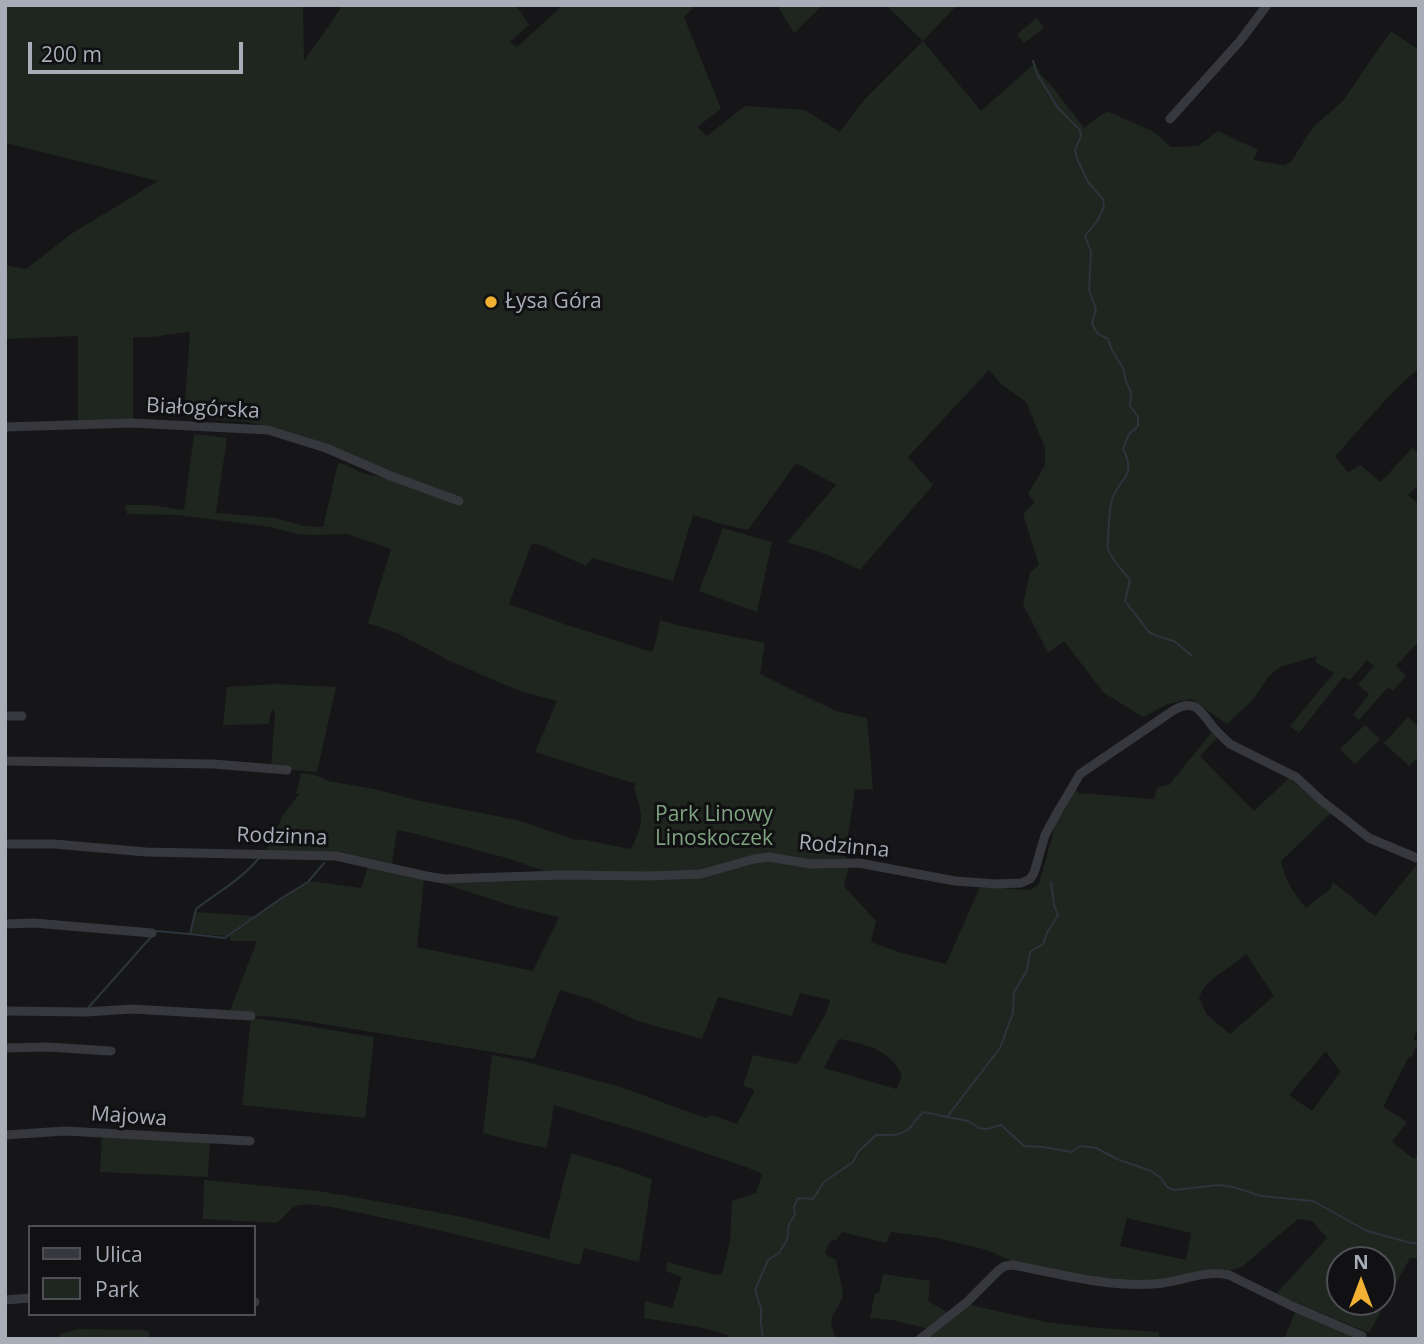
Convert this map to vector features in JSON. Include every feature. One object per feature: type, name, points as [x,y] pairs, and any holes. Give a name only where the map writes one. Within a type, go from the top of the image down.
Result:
[{"type":"street","points":[[1170,118],[1240,41],[1267,5]]},
{"type":"street","name":"Białogórska","points":[[5,427],[132,424],[268,430],[326,448],[459,501]]},
{"type":"street","name":"Rodzinna","points":[[5,844],[54,844],[146,852],[336,856],[444,879],[701,874],[754,859],[769,858],[811,864],[859,863],[955,881],[1016,884],[1026,881],[1034,873],[1051,822],[1080,775],[1174,710],[1187,705],[1198,708],[1230,744],[1296,777],[1368,838],[1419,859]]},
{"type":"street","points":[[5,716],[22,716]]},
{"type":"street","points":[[5,761],[213,764],[287,770]]},
{"type":"street","points":[[5,925],[34,923],[152,933]]},
{"type":"street","points":[[5,1011],[86,1012],[132,1009],[251,1016]]},
{"type":"street","points":[[5,1048],[47,1047],[111,1051]]},
{"type":"street","name":"Majowa","points":[[5,1135],[65,1131],[250,1141]]},
{"type":"street","points":[[920,1339],[967,1302],[1005,1266],[1013,1265],[1125,1285],[1172,1282],[1207,1273],[1220,1273],[1362,1336]]},
{"type":"street","points":[[5,1300],[28,1298]]},
{"type":"green space","name":"Park Linowy Linoskoczek","points":[[5,5],[303,5],[304,61],[343,5],[516,5],[529,25],[510,42],[517,47],[563,5],[696,5],[684,17],[721,109],[697,127],[707,136],[745,106],[805,110],[840,132],[864,100],[923,41],[981,111],[1035,63],[1041,75],[1084,128],[1107,111],[1154,132],[1171,147],[1198,146],[1218,131],[1258,150],[1253,160],[1284,165],[1291,162],[1313,127],[1342,102],[1391,31],[1416,48],[1419,44],[1419,368],[1335,457],[1348,472],[1360,465],[1381,482],[1412,448],[1419,453],[1419,484],[1408,495],[1419,504],[1419,641],[1396,666],[1406,676],[1393,691],[1388,687],[1359,720],[1353,715],[1369,694],[1358,685],[1374,666],[1367,660],[1350,680],[1343,677],[1299,733],[1290,726],[1334,673],[1315,662],[1317,656],[1280,667],[1268,677],[1253,700],[1227,724],[1191,699],[1168,704],[1143,717],[1104,693],[1064,641],[1048,653],[1023,604],[1030,572],[1039,565],[1023,514],[1035,502],[1028,494],[1045,465],[1045,448],[1026,402],[1001,384],[989,370],[908,457],[933,485],[860,570],[826,554],[787,542],[836,485],[796,463],[748,530],[693,515],[673,581],[592,558],[586,566],[536,543],[531,545],[509,604],[652,652],[660,620],[765,643],[760,674],[836,711],[867,718],[873,789],[855,790],[845,855],[849,867],[844,886],[876,921],[871,942],[899,952],[946,964],[980,887],[1030,890],[1039,884],[1058,815],[1076,788],[1078,793],[1154,799],[1158,787],[1169,785],[1211,733],[1218,737],[1200,756],[1254,811],[1289,778],[1331,813],[1281,861],[1290,886],[1306,908],[1330,889],[1333,882],[1375,916],[1419,862],[1419,1027],[1413,1039],[1419,1041],[1383,1107],[1407,1122],[1392,1142],[1414,1159],[1419,1153],[1419,1258],[1410,1258],[1396,1284],[1396,1246],[1326,1246],[1326,1315],[1276,1294],[1327,1238],[1312,1221],[1298,1219],[1243,1266],[1224,1273],[1140,1284],[1022,1266],[987,1250],[937,1238],[891,1232],[886,1243],[842,1232],[836,1240],[830,1241],[825,1252],[836,1260],[842,1287],[843,1297],[831,1324],[836,1339],[727,1339],[728,1335],[699,1327],[644,1318],[645,1301],[672,1308],[682,1277],[666,1271],[667,1262],[715,1275],[722,1273],[730,1241],[732,1201],[756,1193],[762,1174],[649,1134],[554,1105],[547,1148],[483,1133],[492,1055],[621,1087],[705,1118],[712,1115],[737,1124],[755,1090],[743,1086],[753,1055],[797,1064],[826,1013],[830,1000],[800,993],[792,1016],[718,997],[702,1039],[638,1021],[590,999],[560,990],[534,1059],[294,1019],[229,1013],[257,941],[230,941],[230,936],[310,881],[361,888],[368,867],[424,880],[417,947],[533,971],[559,917],[516,907],[441,883],[528,881],[550,873],[507,858],[412,833],[397,830],[392,864],[341,852],[265,853],[283,815],[299,794],[296,793],[301,773],[517,820],[579,841],[580,839],[631,849],[641,820],[634,788],[636,784],[535,752],[557,701],[517,690],[450,661],[397,633],[368,623],[391,549],[347,534],[297,534],[271,527],[177,515],[127,514],[125,505],[184,510],[194,434],[227,438],[216,513],[275,518],[304,526],[323,527],[338,463],[365,474],[383,477],[343,451],[286,431],[248,422],[184,417],[190,332],[133,337],[133,420],[78,422],[78,336],[5,339],[5,265],[26,269],[71,234],[158,181],[5,143]],"holes":[[[1246,954],[1274,996],[1230,1034],[1207,1015],[1199,998],[1207,984]],[[839,1039],[867,1046],[892,1061],[902,1077],[896,1089],[824,1068]],[[1326,1051],[1340,1072],[1312,1111],[1289,1095]],[[1127,1218],[1191,1233],[1186,1260],[1120,1246]]]},
{"type":"green space","points":[[777,5],[823,5],[794,33]]},
{"type":"green space","points":[[886,5],[957,5],[923,41]]},
{"type":"green space","points":[[1037,18],[1044,28],[1024,43],[1017,34]]},
{"type":"green space","points":[[723,528],[772,542],[757,612],[699,591]]},
{"type":"green space","points":[[275,684],[336,687],[317,772],[271,768],[275,714],[273,710],[269,724],[223,725],[227,687]]},
{"type":"green space","points":[[1408,717],[1419,727],[1419,756],[1409,766],[1384,743]]},
{"type":"green space","points":[[1365,725],[1380,739],[1355,764],[1340,749]]},
{"type":"green space","points":[[195,912],[255,916],[227,936],[191,933]]},
{"type":"green space","points":[[251,1018],[374,1037],[365,1118],[242,1105]]},
{"type":"green space","points":[[102,1135],[210,1141],[208,1177],[100,1172]]},
{"type":"green space","points":[[571,1153],[652,1179],[639,1262],[584,1248],[580,1265],[419,1226],[321,1206],[296,1206],[276,1223],[203,1219],[204,1180],[318,1191],[467,1218],[549,1239]]},
{"type":"green space","points":[[883,1274],[930,1281],[928,1301],[955,1317],[966,1304],[1046,1322],[1159,1332],[1159,1339],[926,1339],[929,1329],[870,1318],[875,1293],[879,1293]]},
{"type":"green space","points":[[1296,1310],[1363,1339],[1284,1339]]},
{"type":"green space","points":[[1328,1316],[1378,1316],[1369,1333]]},
{"type":"green space","points":[[79,1329],[149,1331],[149,1339],[59,1339],[59,1334]]},
{"type":"waterway","points":[[1033,61],[1037,74],[1058,108],[1080,130],[1081,136],[1075,151],[1078,161],[1088,182],[1103,199],[1104,207],[1085,236],[1091,251],[1089,290],[1096,309],[1092,324],[1098,334],[1108,339],[1123,368],[1131,392],[1130,406],[1138,417],[1138,426],[1129,434],[1123,449],[1129,467],[1128,473],[1111,503],[1109,552],[1130,580],[1125,601],[1149,632],[1174,641],[1192,656]]},
{"type":"waterway","points":[[154,932],[190,934],[196,909],[238,879],[260,857]]},
{"type":"waterway","points":[[190,934],[225,938],[308,882],[324,863]]},
{"type":"waterway","points":[[763,1339],[761,1308],[755,1290],[768,1260],[779,1253],[787,1240],[789,1224],[795,1215],[794,1207],[798,1198],[813,1199],[824,1182],[853,1162],[858,1152],[876,1135],[905,1131],[924,1112],[947,1117],[1000,1048],[1013,1013],[1014,992],[1027,970],[1030,952],[1043,944],[1058,915],[1051,882]]},
{"type":"waterway","points":[[88,1008],[151,937]]},
{"type":"waterway","points":[[947,1117],[968,1121],[979,1128],[1001,1125],[1024,1146],[1071,1152],[1080,1146],[1096,1148],[1151,1171],[1161,1178],[1167,1187],[1174,1190],[1219,1185],[1261,1196],[1313,1201],[1367,1231],[1419,1243]]},
{"type":"place","name":"Łysa Góra","points":[[491,302]]}]
